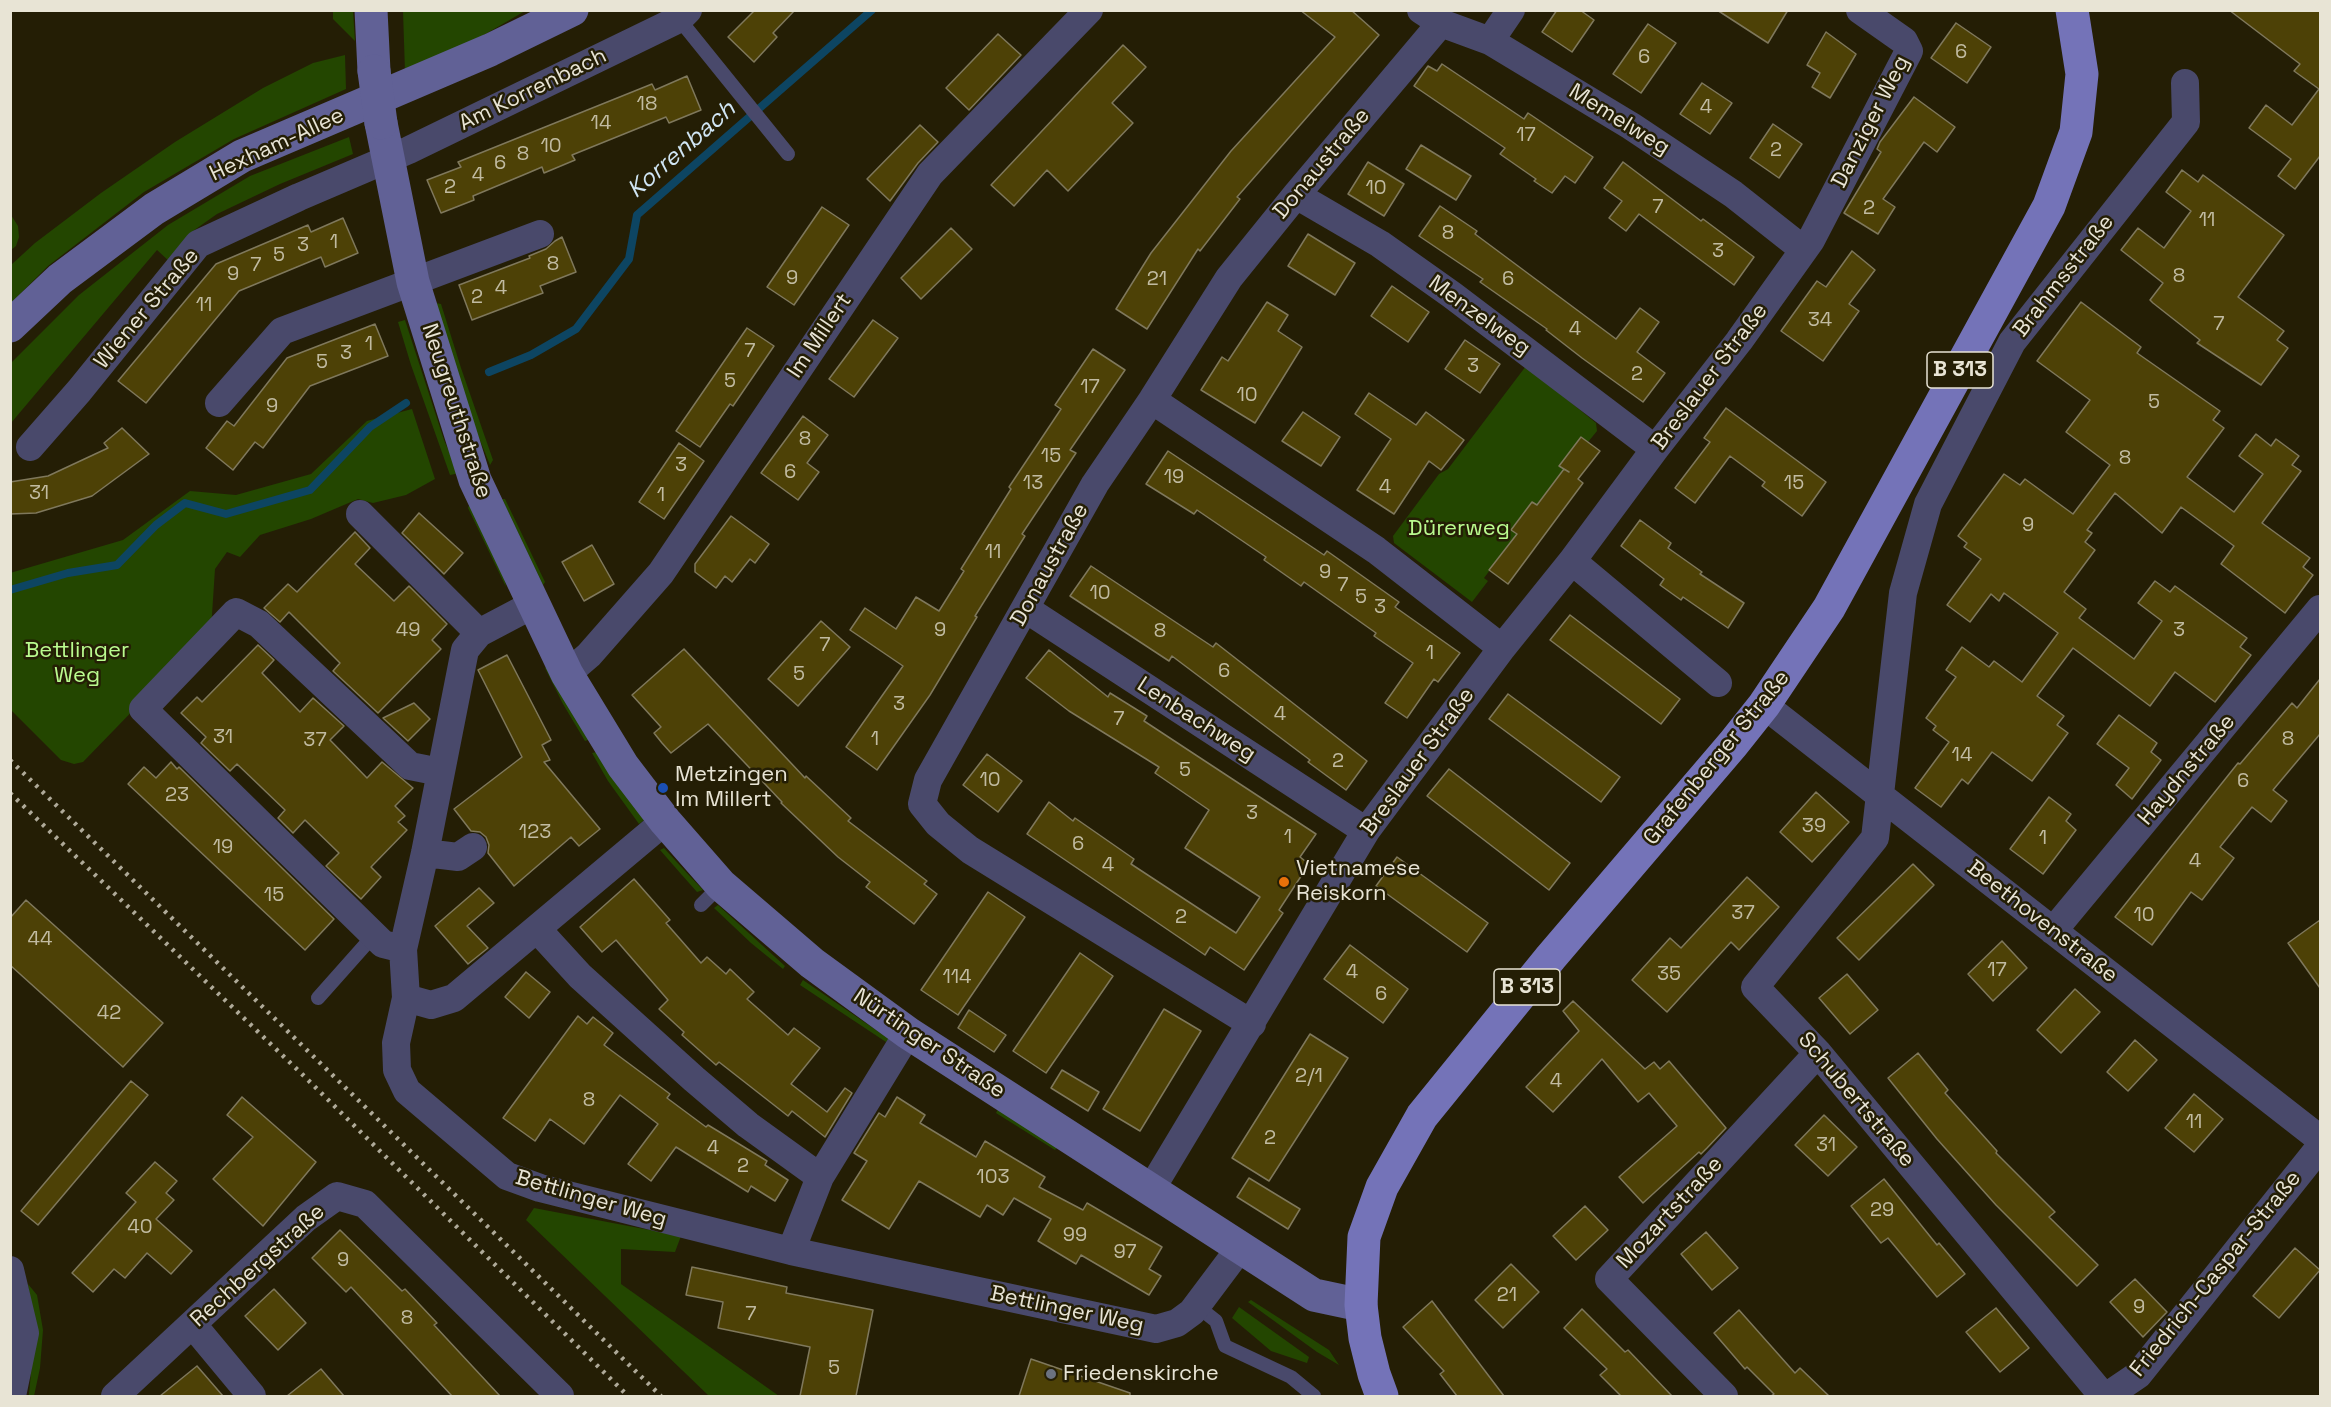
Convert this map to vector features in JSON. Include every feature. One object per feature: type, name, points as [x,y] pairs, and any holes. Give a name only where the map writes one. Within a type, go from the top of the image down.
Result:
[{"type":"main road","name":"Grafenberger Straße","points":[[1361,1305],[1364,1237],[1382,1187],[1422,1116],[1551,957],[1728,751],[1764,705],[1829,608],[2049,206],[2076,132],[2082,74],[2072,10]]},
{"type":"main road","name":"B 313","points":[[1361,1305],[1365,1338],[1382,1396]]},
{"type":"street","name":"Neugreuthstraße","points":[[371,10],[374,72],[381,123],[413,282],[475,480],[534,604]]},
{"type":"street","name":"Hexham-Allee","points":[[10,326],[60,279],[154,208],[242,156],[490,50],[572,10]]},
{"type":"street","name":"Im Millert","points":[[567,674],[589,655],[661,573],[930,174],[1089,10]]},
{"type":"street","points":[[1490,41],[1511,10]]},
{"type":"street","name":"Danziger Weg","points":[[1804,250],[1910,51],[1904,41],[1860,10]]},
{"type":"street","name":"Am Korrenbach","points":[[387,160],[683,15]]},
{"type":"street","name":"Memelweg","points":[[1431,17],[1490,41],[1631,126],[1733,194],[1804,250]]},
{"type":"street","name":"Donaustraße","points":[[1252,1024],[970,850],[938,824],[922,804],[928,780],[1095,484],[1152,400],[1229,278],[1296,195],[1431,17]]},
{"type":"street","name":"Brahmsstraße","points":[[1878,794],[1904,593],[1928,504],[2012,342],[2186,122],[2185,83]]},
{"type":"street","name":"Wiener Straße","points":[[30,447],[79,391],[198,244],[387,160]]},
{"type":"street","name":"Menzelweg","points":[[1296,195],[1380,244],[1452,295],[1655,449]]},
{"type":"street","points":[[219,403],[282,331],[540,234]]},
{"type":"street","name":"Breslauer Straße","points":[[1150,1191],[1366,831],[1502,648],[1572,561],[1739,341],[1804,250]]},
{"type":"street","points":[[1152,400],[1376,550],[1502,648]]},
{"type":"street","points":[[360,514],[479,633],[534,604]]},
{"type":"street","points":[[1572,561],[1718,683]]},
{"type":"street","name":"Nürtinger Straße","points":[[534,604],[567,674],[623,766],[665,821],[711,895],[812,963],[908,1033],[1314,1295],[1361,1305]]},
{"type":"street","name":"Lenbachweg","points":[[1026,609],[1366,831]]},
{"type":"street","name":"Haydnstraße","points":[[2053,931],[2320,609]]},
{"type":"street","points":[[403,949],[383,944],[143,709],[236,612],[259,624],[410,766],[440,772]]},
{"type":"street","name":"Bettlinger Weg","points":[[479,633],[465,650],[425,853],[403,949],[406,998],[396,1043],[397,1070],[407,1091],[507,1176],[540,1188],[791,1251],[1156,1329],[1177,1323],[1192,1312],[1240,1248]]},
{"type":"street","name":"Beethovenstraße","points":[[1764,705],[2320,1139]]},
{"type":"street","name":"Schubertstraße","points":[[1878,794],[1875,838],[1755,987],[1818,1053],[2105,1396]]},
{"type":"street","points":[[406,998],[431,1005],[454,998],[665,821]]},
{"type":"street","points":[[425,853],[458,857],[473,847]]},
{"type":"street","points":[[537,929],[580,976],[694,1079],[748,1125],[820,1176]]},
{"type":"street","points":[[791,1251],[820,1176],[908,1033]]},
{"type":"street","name":"Mozartstraße","points":[[1724,1396],[1609,1279],[1818,1053]]},
{"type":"street","name":"Friedrich-Caspar-Straße","points":[[2105,1396],[2138,1375],[2320,1147]]},
{"type":"street","name":"Rechbergstraße","points":[[115,1396],[306,1218],[337,1196],[365,1204],[561,1396]]},
{"type":"street","points":[[10,1270],[25,1333],[12,1396]]},
{"type":"street","points":[[193,1324],[252,1396]]},
{"type":"lane","name":"Am Korrenbach","points":[[683,15],[743,99],[788,154]]},
{"type":"lane","points":[[318,998],[374,935]]},
{"type":"lane","points":[[1197,1306],[1216,1321],[1225,1346],[1291,1377],[1314,1396]]},
{"type":"green space","points":[[333,11],[353,11],[355,41],[333,19]]},
{"type":"green space","points":[[403,11],[525,11],[482,36],[405,72]]},
{"type":"green space","points":[[345,55],[346,89],[234,139],[144,192],[48,266],[11,303],[11,265],[35,243],[101,193],[175,142],[263,88],[313,63]]},
{"type":"green space","points":[[349,137],[353,154],[280,184],[217,214],[193,231],[170,262],[157,250],[11,423],[11,363],[79,295],[168,225],[250,176]]},
{"type":"green space","points":[[11,215],[18,226],[19,237],[16,246],[11,250]]},
{"type":"green space","points":[[436,303],[441,304],[493,460],[490,465],[471,418]]},
{"type":"green space","points":[[405,320],[444,440],[458,473],[450,475],[411,365],[398,322]]},
{"type":"green space","name":"Dürerweg","points":[[1526,366],[1596,423],[1597,431],[1588,442],[1581,437],[1560,465],[1565,469],[1537,505],[1532,502],[1511,530],[1517,534],[1484,578],[1488,581],[1472,602],[1394,543],[1393,536],[1439,474],[1448,469]]},
{"type":"green space","points":[[412,409],[435,479],[406,495],[373,503],[358,499],[311,519],[260,535],[240,557],[227,552],[215,569],[211,630],[83,762],[74,764],[61,760],[11,710],[10,573],[123,540],[190,491],[236,495],[311,474],[367,421]]},
{"type":"green space","points":[[502,499],[505,499],[545,582],[543,585]]},
{"type":"green space","points":[[470,503],[504,577],[506,587],[468,508]]},
{"type":"green space","points":[[550,665],[591,739],[585,741],[563,704],[545,668]]},
{"type":"green space","points":[[597,752],[644,820],[639,824],[608,781],[592,753]]},
{"type":"green space","points":[[664,848],[703,890],[697,892],[660,850]]},
{"type":"green space","points":[[718,905],[785,966],[783,969],[714,908]]},
{"type":"green space","points":[[803,980],[889,1039],[886,1042],[800,985]]},
{"type":"green space","points":[[998,1109],[1058,1146],[1055,1150],[996,1113]]},
{"type":"green space","points":[[534,1208],[681,1236],[675,1252],[621,1249],[621,1284],[779,1396],[709,1396],[526,1220]]},
{"type":"green space","points":[[28,1284],[37,1295],[43,1330],[40,1368],[34,1396],[29,1396],[35,1331]]},
{"type":"green space","points":[[1251,1300],[1329,1350],[1339,1365],[1317,1352],[1248,1302]]},
{"type":"green space","points":[[1239,1307],[1309,1357],[1307,1363],[1271,1351],[1232,1318]]},
{"type":"building","points":[[755,10],[795,10],[773,33],[777,37],[754,62],[728,37]]},
{"type":"building","points":[[1300,10],[1351,10],[1379,35],[1237,197],[1240,199],[1200,251],[1198,249],[1147,329],[1116,309],[1151,253],[1231,151],[1335,37]]},
{"type":"building","points":[[1557,10],[1580,10],[1594,20],[1572,52],[1542,32]]},
{"type":"building","points":[[1717,10],[1788,10],[1768,43]]},
{"type":"building","points":[[2229,10],[2320,10],[2320,156],[2295,189],[2278,176],[2291,159],[2249,128],[2266,105],[2292,125],[2319,89],[2294,71],[2300,64]]},
{"type":"building","points":[[1956,23],[1991,47],[1967,83],[1931,58]]},
{"type":"building","points":[[1648,24],[1676,43],[1641,93],[1613,74]]},
{"type":"building","points":[[1826,32],[1856,54],[1830,98],[1812,87],[1820,73],[1807,65]]},
{"type":"building","points":[[998,34],[1021,55],[969,110],[946,88]]},
{"type":"building","points":[[1123,45],[1146,67],[1112,103],[1133,123],[1068,191],[1047,170],[1014,206],[991,185]]},
{"type":"building","points":[[1442,64],[1524,119],[1528,113],[1593,157],[1575,183],[1565,176],[1552,193],[1500,154],[1505,148],[1414,86],[1428,66],[1437,71]]},
{"type":"building","points":[[687,76],[701,110],[669,123],[666,117],[572,155],[575,160],[544,173],[542,167],[473,196],[474,200],[441,213],[427,180],[461,167],[458,162],[652,84],[655,90]]},
{"type":"building","points":[[1702,83],[1732,103],[1710,134],[1680,114]]},
{"type":"building","points":[[1914,97],[1955,127],[1937,152],[1924,142],[1883,199],[1895,207],[1878,234],[1844,213],[1881,152],[1877,149],[1880,142]]},
{"type":"building","points":[[1773,124],[1802,144],[1779,178],[1750,158]]},
{"type":"building","points":[[920,125],[938,142],[918,163],[890,201],[867,179]]},
{"type":"building","points":[[1421,145],[1471,176],[1456,200],[1406,169]]},
{"type":"building","points":[[1368,162],[1404,184],[1384,216],[1348,194]]},
{"type":"building","points":[[1623,162],[1701,221],[1703,219],[1754,257],[1734,285],[1639,214],[1626,231],[1609,218],[1622,201],[1604,188]]},
{"type":"building","points":[[2182,170],[2198,182],[2203,175],[2284,235],[2238,297],[2284,331],[2277,340],[2288,348],[2261,385],[2197,343],[2200,340],[2153,303],[2150,300],[2163,283],[2121,250],[2138,228],[2164,248],[2191,211],[2166,192]]},
{"type":"building","points":[[1440,206],[1477,231],[1475,234],[1616,339],[1640,308],[1659,322],[1637,352],[1665,373],[1643,402],[1582,358],[1547,329],[1480,282],[1483,279],[1419,236]]},
{"type":"building","points":[[822,207],[849,225],[794,305],[767,287]]},
{"type":"building","points":[[343,218],[358,253],[325,267],[321,257],[239,291],[146,403],[118,381],[216,264],[308,225],[311,232]]},
{"type":"building","points":[[951,228],[972,249],[921,299],[901,278]]},
{"type":"building","points":[[1308,234],[1355,263],[1335,295],[1288,266]]},
{"type":"building","points":[[562,237],[576,272],[540,286],[543,293],[472,320],[459,285],[530,258],[529,256],[546,249]]},
{"type":"building","points":[[1852,251],[1875,270],[1849,304],[1859,311],[1823,361],[1781,331],[1817,281],[1826,287]]},
{"type":"building","points":[[1392,286],[1429,312],[1408,342],[1371,316]]},
{"type":"building","points":[[1267,302],[1288,315],[1278,331],[1302,347],[1255,423],[1201,390],[1222,357],[1228,361]]},
{"type":"building","points":[[2081,302],[2141,347],[2137,353],[2220,411],[2213,420],[2224,428],[2187,477],[2234,512],[2263,474],[2239,456],[2256,434],[2271,446],[2276,439],[2299,456],[2292,465],[2301,471],[2262,523],[2310,558],[2303,567],[2313,575],[2285,613],[2221,564],[2234,546],[2181,507],[2162,533],[2115,493],[2087,530],[2092,533],[2085,542],[2095,550],[2064,592],[2086,609],[2079,618],[2134,659],[2162,621],[2138,603],[2155,581],[2170,592],[2175,586],[2247,638],[2240,647],[2251,655],[2215,702],[2175,672],[2150,706],[2073,648],[2037,696],[2064,716],[2057,725],[2068,733],[2032,781],[1992,752],[1968,784],[1962,779],[1941,807],[1915,788],[1949,742],[1933,730],[1936,726],[1926,718],[1956,677],[1946,670],[1962,647],[1989,667],[1994,661],[2022,682],[2058,633],[2004,593],[1999,601],[1991,594],[1970,622],[1947,605],[1981,559],[1964,547],[1967,543],[1958,536],[2004,474],[2020,485],[2025,479],[2073,514],[2110,465],[2066,432],[2090,400],[2037,361]]},
{"type":"building","points":[[873,320],[898,338],[854,397],[829,379]]},
{"type":"building","points":[[375,324],[388,356],[310,386],[263,448],[255,442],[233,470],[206,448],[227,421],[234,426],[287,358]]},
{"type":"building","points":[[747,328],[774,346],[733,406],[730,404],[700,447],[676,431]]},
{"type":"building","points":[[1465,340],[1500,364],[1480,393],[1445,369]]},
{"type":"building","points":[[1093,349],[1125,370],[1070,450],[1076,453],[1022,534],[1025,536],[975,616],[977,617],[930,695],[877,770],[846,747],[903,666],[850,630],[865,608],[896,629],[916,597],[939,611],[964,571],[961,569],[1011,489],[1009,487],[1061,409],[1055,405]]},
{"type":"building","points":[[1369,393],[1416,425],[1426,412],[1464,440],[1441,470],[1429,461],[1394,514],[1357,490],[1391,439],[1355,414]]},
{"type":"building","points":[[1726,408],[1826,482],[1802,516],[1762,486],[1765,482],[1730,456],[1695,503],[1675,488],[1710,442],[1704,438]]},
{"type":"building","points":[[1303,412],[1340,437],[1321,466],[1282,441]]},
{"type":"building","points":[[803,416],[828,435],[807,463],[819,472],[798,500],[761,473]]},
{"type":"building","points":[[122,428],[149,454],[92,496],[36,513],[10,514],[10,482],[48,476],[108,448],[104,443]]},
{"type":"building","points":[[1581,437],[1600,451],[1578,479],[1583,483],[1508,584],[1489,570],[1517,534],[1511,530],[1532,502],[1537,505],[1564,469],[1559,466]]},
{"type":"building","points":[[679,443],[704,461],[664,519],[639,502]]},
{"type":"building","points":[[1168,451],[1324,555],[1327,551],[1399,602],[1395,607],[1460,653],[1438,682],[1434,679],[1407,718],[1385,703],[1413,663],[1374,636],[1376,633],[1304,582],[1301,586],[1264,560],[1266,557],[1197,510],[1194,514],[1146,484]]},
{"type":"building","points":[[419,513],[463,553],[444,574],[402,533]]},
{"type":"building","points":[[731,516],[769,544],[755,563],[750,559],[732,582],[725,576],[716,588],[695,572],[695,564]]},
{"type":"building","points":[[1640,520],[1671,543],[1668,548],[1702,572],[1700,574],[1744,603],[1728,628],[1683,597],[1681,600],[1660,585],[1664,579],[1621,546]]},
{"type":"building","points":[[355,532],[370,548],[355,564],[394,601],[409,586],[447,624],[432,640],[441,649],[378,713],[333,671],[340,663],[289,612],[280,622],[264,608],[288,584],[297,592]]},
{"type":"building","points":[[592,545],[614,584],[584,601],[562,562]]},
{"type":"building","points":[[1091,566],[1213,647],[1216,643],[1367,761],[1346,790],[1308,762],[1310,760],[1172,656],[1169,661],[1070,596]]},
{"type":"building","points":[[1570,615],[1680,699],[1661,724],[1550,640]]},
{"type":"building","points":[[821,621],[850,647],[798,706],[768,679]]},
{"type":"building","points":[[258,645],[274,660],[262,673],[300,712],[313,698],[344,726],[330,740],[367,778],[382,762],[413,788],[395,806],[405,816],[398,822],[407,830],[371,867],[381,877],[361,899],[326,866],[339,853],[305,820],[293,833],[278,818],[285,810],[237,764],[230,771],[201,743],[206,737],[181,713],[197,697],[202,702]]},
{"type":"building","points":[[684,649],[805,778],[806,776],[851,818],[848,821],[927,881],[924,884],[937,894],[914,924],[866,887],[870,882],[838,857],[781,803],[708,724],[671,753],[662,743],[654,733],[661,727],[632,695]]},
{"type":"building","points":[[1049,650],[1108,697],[1110,693],[1147,716],[1144,721],[1316,834],[1300,857],[1309,864],[1279,910],[1283,913],[1244,970],[1210,947],[1205,955],[1027,834],[1049,802],[1073,821],[1075,818],[1134,859],[1131,864],[1236,933],[1260,897],[1185,848],[1209,810],[1155,773],[1159,767],[1069,711],[1026,678]]},
{"type":"building","points":[[507,655],[551,740],[542,745],[550,760],[544,762],[600,829],[579,846],[571,837],[514,886],[488,853],[489,845],[486,837],[480,832],[471,831],[454,809],[522,757],[478,670]]},
{"type":"building","points":[[2320,679],[2320,734],[2273,790],[2287,801],[2271,822],[2252,807],[2220,847],[2234,858],[2202,900],[2191,892],[2152,945],[2115,917],[2238,763],[2240,764],[2292,703],[2297,708]]},
{"type":"building","points":[[1508,694],[1620,777],[1601,802],[1489,719]]},
{"type":"building","points":[[414,703],[430,719],[408,741],[383,718]]},
{"type":"building","points":[[2119,715],[2157,743],[2151,752],[2161,760],[2132,799],[2116,785],[2129,768],[2097,744]]},
{"type":"building","points":[[987,754],[1022,781],[998,812],[963,785]]},
{"type":"building","points":[[171,762],[177,769],[179,767],[334,919],[305,950],[128,784],[144,767],[156,778]]},
{"type":"building","points":[[1449,769],[1570,863],[1549,890],[1427,796]]},
{"type":"building","points":[[1816,792],[1849,822],[1812,862],[1780,832]]},
{"type":"building","points":[[2049,797],[2071,814],[2066,821],[2076,830],[2043,874],[2010,849]]},
{"type":"building","points":[[1397,857],[1488,923],[1467,952],[1376,886]]},
{"type":"building","points":[[1913,864],[1934,885],[1859,960],[1837,938]]},
{"type":"building","points":[[1747,877],[1779,907],[1739,950],[1731,942],[1667,1012],[1632,980],[1670,938],[1681,948]]},
{"type":"building","points":[[634,879],[670,920],[666,923],[701,963],[707,957],[726,974],[730,969],[754,992],[747,999],[788,1035],[794,1028],[820,1048],[791,1084],[827,1112],[845,1088],[852,1093],[825,1137],[792,1111],[788,1116],[719,1062],[716,1065],[682,1035],[684,1032],[659,1009],[668,1000],[616,940],[602,952],[580,927]]},
{"type":"building","points":[[479,888],[494,903],[467,926],[488,948],[468,964],[435,926]]},
{"type":"building","points":[[988,892],[1025,917],[958,1015],[921,990]]},
{"type":"building","points":[[26,900],[163,1023],[123,1067],[10,965],[10,918]]},
{"type":"building","points":[[2320,920],[2320,988],[2288,943]]},
{"type":"building","points":[[2002,941],[2027,968],[1993,1001],[1968,974]]},
{"type":"building","points":[[1350,945],[1408,989],[1383,1023],[1324,979]]},
{"type":"building","points":[[1080,953],[1113,976],[1046,1073],[1013,1051]]},
{"type":"building","points":[[526,972],[550,992],[529,1018],[505,997]]},
{"type":"building","points":[[1847,974],[1878,1010],[1850,1034],[1819,998]]},
{"type":"building","points":[[2075,989],[2100,1012],[2061,1053],[2037,1030]]},
{"type":"building","points":[[1573,1001],[1645,1069],[1654,1062],[1660,1069],[1669,1061],[1726,1128],[1701,1154],[1699,1152],[1643,1203],[1619,1177],[1677,1126],[1649,1093],[1638,1102],[1602,1059],[1553,1112],[1526,1087],[1579,1031],[1563,1011]]},
{"type":"building","points":[[1164,1009],[1201,1031],[1140,1131],[1103,1109]]},
{"type":"building","points":[[969,1010],[1006,1035],[994,1052],[958,1028]]},
{"type":"building","points":[[578,1016],[587,1024],[593,1017],[613,1033],[604,1045],[670,1094],[667,1098],[706,1127],[708,1125],[767,1161],[765,1165],[788,1180],[775,1201],[751,1186],[748,1192],[676,1147],[651,1181],[628,1164],[658,1124],[620,1095],[584,1144],[550,1119],[535,1141],[503,1118]]},
{"type":"building","points":[[1310,1034],[1348,1058],[1269,1181],[1232,1158]]},
{"type":"building","points":[[2135,1040],[2157,1060],[2128,1091],[2107,1072]]},
{"type":"building","points":[[1918,1053],[1948,1090],[1945,1093],[1997,1151],[1996,1153],[2055,1212],[2049,1217],[2098,1265],[2077,1286],[1996,1205],[1937,1139],[1888,1078]]},
{"type":"building","points":[[1062,1070],[1099,1092],[1088,1111],[1051,1088]]},
{"type":"building","points":[[131,1081],[148,1095],[38,1225],[21,1211]]},
{"type":"building","points":[[2194,1094],[2223,1119],[2194,1152],[2165,1128]]},
{"type":"building","points":[[242,1097],[316,1162],[263,1226],[213,1179],[253,1137],[227,1115]]},
{"type":"building","points":[[897,1097],[925,1115],[920,1123],[976,1157],[985,1141],[1045,1177],[1039,1187],[1083,1210],[1087,1203],[1162,1247],[1149,1269],[1161,1276],[1149,1295],[1081,1255],[1076,1264],[1038,1241],[1051,1219],[1014,1198],[1003,1215],[987,1205],[980,1217],[919,1181],[889,1229],[842,1200],[867,1161],[854,1153],[879,1113],[885,1117]]},
{"type":"building","points":[[1824,1115],[1857,1147],[1828,1176],[1795,1145]]},
{"type":"building","points":[[155,1162],[177,1181],[166,1193],[174,1200],[156,1219],[192,1251],[171,1274],[147,1253],[125,1278],[114,1269],[93,1292],[72,1273],[136,1202],[126,1193]]},
{"type":"building","points":[[1249,1178],[1300,1209],[1288,1229],[1237,1197]]},
{"type":"building","points":[[1884,1179],[1937,1245],[1939,1243],[1965,1274],[1937,1297],[1888,1238],[1881,1243],[1851,1206]]},
{"type":"building","points":[[1585,1206],[1608,1230],[1576,1260],[1553,1236]]},
{"type":"building","points":[[340,1230],[402,1291],[405,1289],[437,1323],[434,1325],[500,1396],[452,1396],[351,1287],[346,1292],[312,1258]]},
{"type":"building","points":[[1706,1232],[1738,1268],[1712,1290],[1681,1254]]},
{"type":"building","points":[[2295,1248],[2320,1270],[2279,1318],[2253,1296]]},
{"type":"building","points":[[1511,1264],[1539,1292],[1503,1328],[1475,1300]]},
{"type":"building","points":[[692,1267],[787,1287],[786,1293],[873,1310],[856,1396],[800,1396],[810,1347],[718,1328],[723,1302],[686,1295]]},
{"type":"building","points":[[2135,1279],[2167,1312],[2143,1337],[2110,1302]]},
{"type":"building","points":[[274,1289],[306,1323],[278,1350],[245,1316]]},
{"type":"building","points":[[1432,1301],[1504,1396],[1457,1396],[1440,1374],[1444,1371],[1403,1327]]},
{"type":"building","points":[[1996,1308],[2029,1348],[2000,1372],[1966,1332]]},
{"type":"building","points":[[1582,1309],[1625,1352],[1628,1350],[1672,1396],[1621,1396],[1600,1375],[1607,1369],[1564,1328]]},
{"type":"building","points":[[1739,1310],[1795,1373],[1800,1368],[1829,1396],[1771,1396],[1774,1394],[1747,1367],[1745,1369],[1714,1333]]},
{"type":"building","name":"Friedenskirche","points":[[1031,1359],[1130,1393],[1130,1396],[1019,1396]]},
{"type":"building","points":[[197,1366],[223,1396],[160,1396]]},
{"type":"building","points":[[321,1369],[344,1396],[287,1396]]},
{"type":"waterway","name":"Korrenbach","points":[[489,372],[531,355],[576,329],[629,259],[637,215],[872,10]]},
{"type":"waterway","name":"Korrenbach","points":[[10,590],[68,573],[117,565],[156,525],[185,503],[226,514],[310,490],[370,427],[406,403]]},
{"type":"railway","points":[[10,760],[661,1396]]},
{"type":"railway","points":[[10,793],[306,1078],[628,1396]]},
{"type":"place","name":"Metzingen Im Millert","points":[[663,788]]},
{"type":"place","name":"Vietnamese Reiskorn","points":[[1284,882]]},
{"type":"place","name":"Friedenskirche","points":[[1051,1374]]}]
